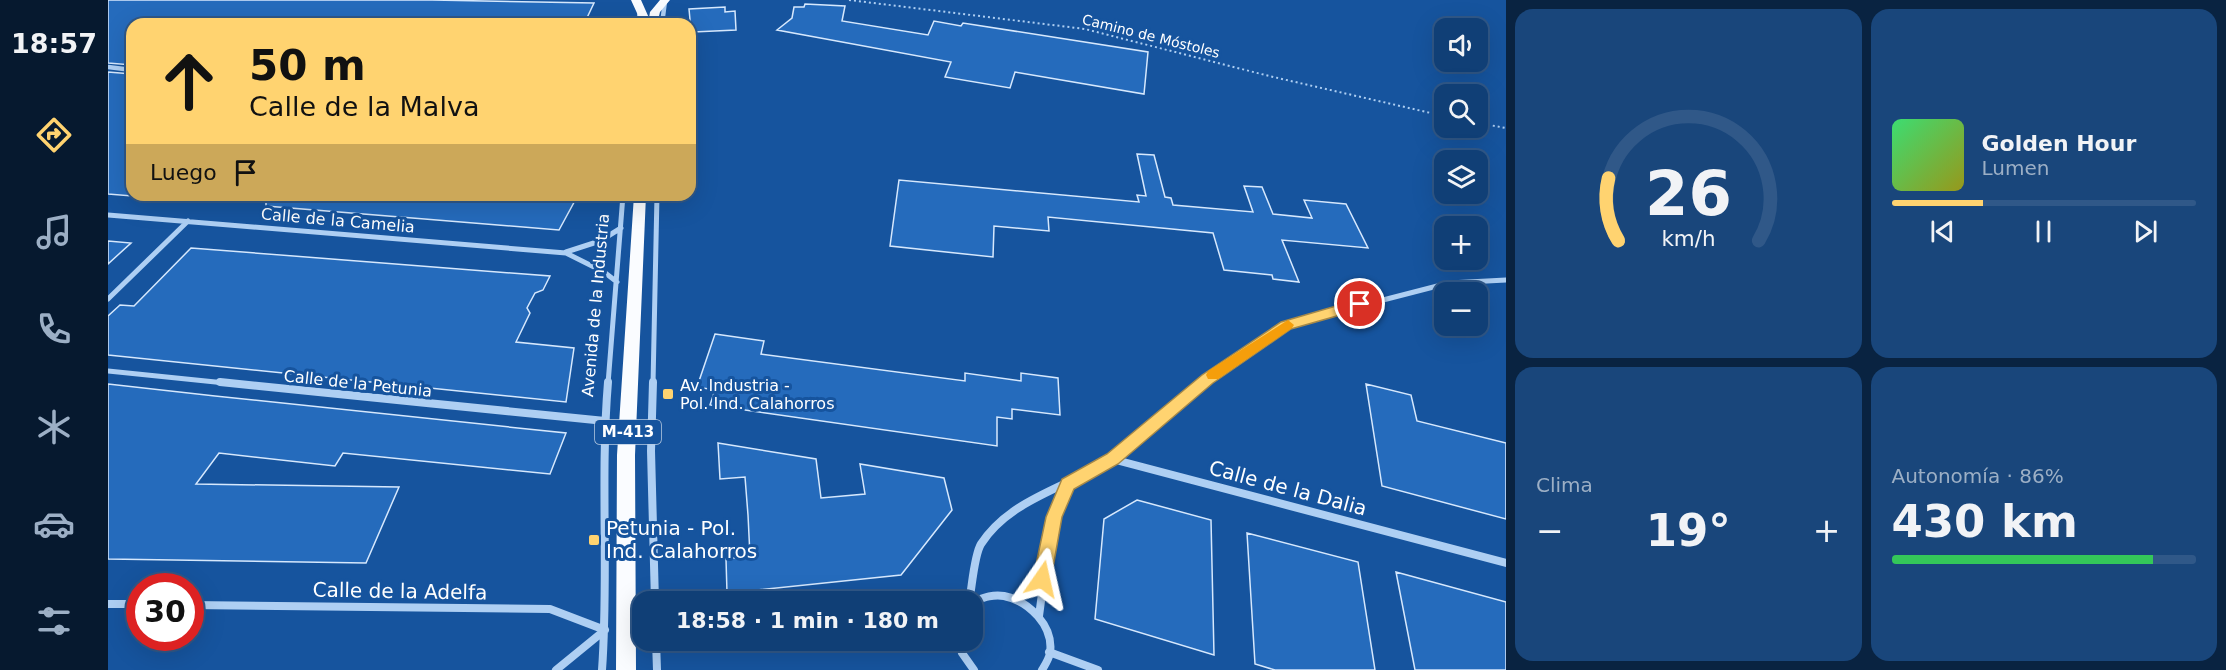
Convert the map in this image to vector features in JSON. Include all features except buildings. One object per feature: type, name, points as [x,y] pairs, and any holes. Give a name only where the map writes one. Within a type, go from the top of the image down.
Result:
[{"type":"main road","points":[[654,18],[655,12],[665,0]]},
{"type":"main road","points":[[638,4],[644,18]]},
{"type":"main road","name":"M-413","points":[[626,670],[626,455],[640,201]]},
{"type":"street","points":[[663,18],[665,0]]},
{"type":"street","points":[[108,67],[126,69]]},
{"type":"street","name":"Avenida de la Industria","points":[[602,670],[605,630],[605,421],[623,201]]},
{"type":"street","points":[[655,591],[651,451],[657,201]]},
{"type":"street","name":"Calle de la Camelia","points":[[108,215],[566,253],[604,272],[617,282]]},
{"type":"street","points":[[108,299],[188,221]]},
{"type":"street","name":"Calle de la Camelia","points":[[566,253],[600,241],[621,228]]},
{"type":"street","points":[[972,591],[980,545],[1006,516],[1038,495],[1068,484],[1112,459],[1208,379],[1286,325],[1360,304],[1449,283],[1506,280]]},
{"type":"street","name":"Calle de la Petunia","points":[[108,372],[605,421]]},
{"type":"street","name":"Calle de la Dalia","points":[[1112,459],[1506,562]]},
{"type":"street","points":[[1039,616],[1042,579],[1054,517],[1068,484]]},
{"type":"street","points":[[983,596],[998,593],[1015,597],[1039,616],[1050,643],[1047,663],[1042,670]]},
{"type":"street","points":[[108,604],[126,604]]},
{"type":"street","name":"Calle de la Adelfa","points":[[204,605],[550,609],[605,630]]},
{"type":"street","points":[[556,670],[605,630]]},
{"type":"street","points":[[656,651],[657,670]]},
{"type":"street","points":[[961,651],[974,670]]},
{"type":"street","points":[[1049,652],[1098,670]]},
{"type":"path","name":"Camino de Móstoles","points":[[849,0],[1085,29],[1269,76],[1434,114]]},
{"type":"path","points":[[1488,125],[1506,128]]},
{"type":"slow traffic","points":[[1213,375],[1288,325]]},
{"type":"place","name":"Av. Industria - Pol. Ind. Calahorros","points":[[668,394]]},
{"type":"place","name":"Petunia - Pol. Ind. Calahorros","points":[[594,540]]},
{"type":"route","points":[[1042,579],[1054,517],[1068,484],[1112,459],[1147,427],[1208,379],[1286,325],[1360,304]]}]
